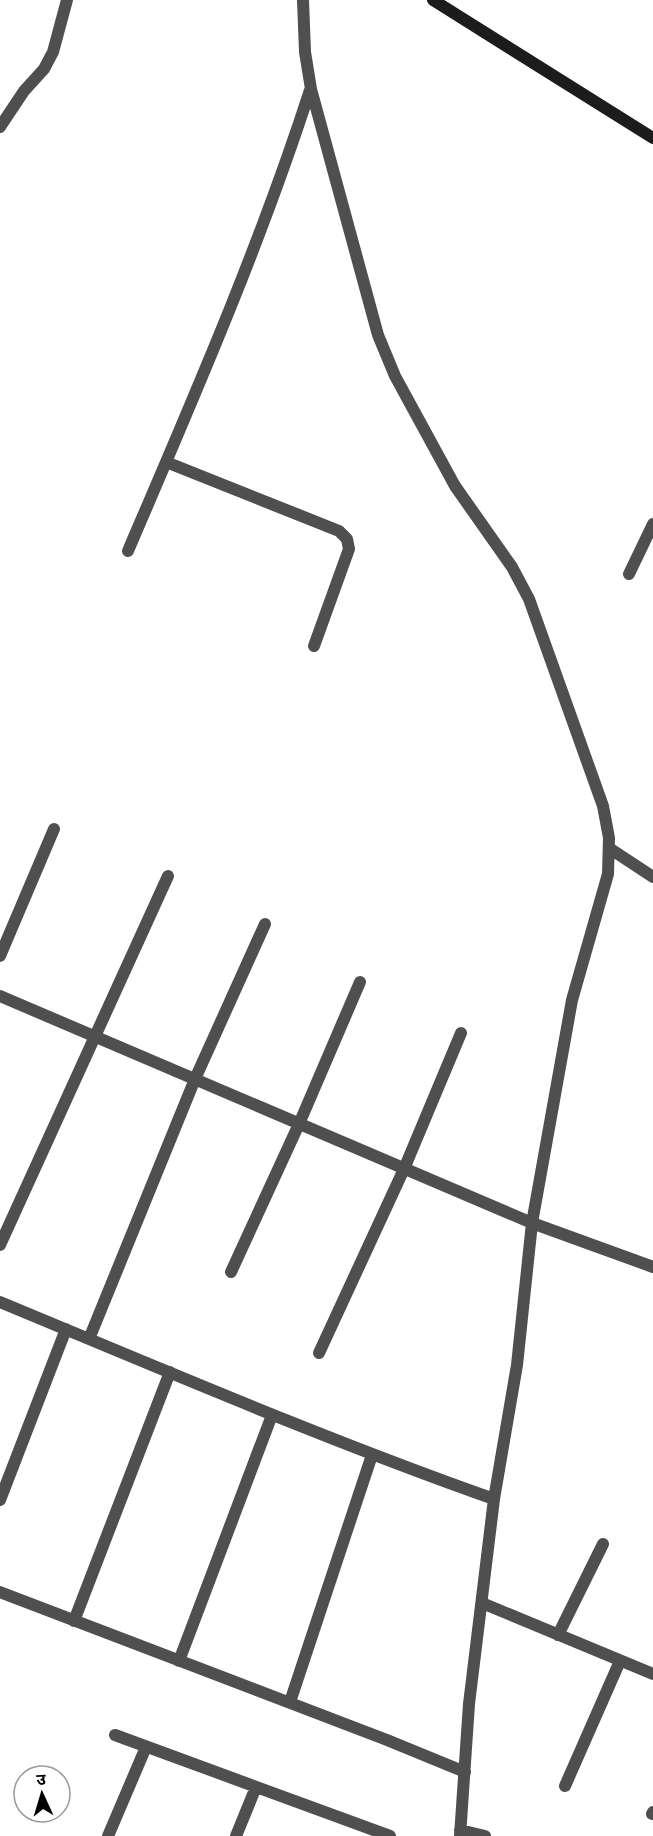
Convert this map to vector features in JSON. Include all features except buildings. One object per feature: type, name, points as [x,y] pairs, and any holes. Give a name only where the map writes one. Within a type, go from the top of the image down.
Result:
[{"type":"street","points":[[0,127],[19,98],[44,69],[52,52],[67,0]]},
{"type":"street","points":[[303,0],[305,52],[310,89],[378,334],[395,376],[455,486],[512,567],[529,599],[603,806],[609,848],[608,874],[572,1000],[532,1223],[517,1365],[494,1499],[470,1704],[460,1833],[485,1836]]},
{"type":"street","points":[[434,0],[653,138]]},
{"type":"street","points":[[128,551],[206,371],[281,178],[310,89]]},
{"type":"street","points":[[166,462],[339,531],[347,539],[349,549],[314,646]]},
{"type":"street","points":[[629,574],[653,524]]},
{"type":"street","points":[[0,956],[54,829]]},
{"type":"street","points":[[609,848],[653,877]]},
{"type":"street","points":[[0,1245],[168,876]]},
{"type":"street","points":[[89,1339],[195,1079],[265,924]]},
{"type":"street","points":[[231,1272],[299,1124],[360,982]]},
{"type":"street","points":[[0,996],[532,1223],[653,1267]]},
{"type":"street","points":[[319,1353],[404,1169],[461,1033]]},
{"type":"street","points":[[0,1302],[372,1455],[494,1499]]},
{"type":"street","points":[[0,1500],[66,1329]]},
{"type":"street","points":[[74,1621],[170,1371]]},
{"type":"street","points":[[179,1661],[272,1415]]},
{"type":"street","points":[[290,1702],[372,1455]]},
{"type":"street","points":[[558,1635],[603,1544]]},
{"type":"street","points":[[0,1592],[290,1702],[465,1772]]},
{"type":"street","points":[[482,1603],[653,1674]]},
{"type":"street","points":[[566,1786],[620,1661]]},
{"type":"street","points":[[115,1735],[382,1835]]},
{"type":"street","points":[[108,1836],[146,1746]]},
{"type":"street","points":[[236,1836],[256,1787]]}]
